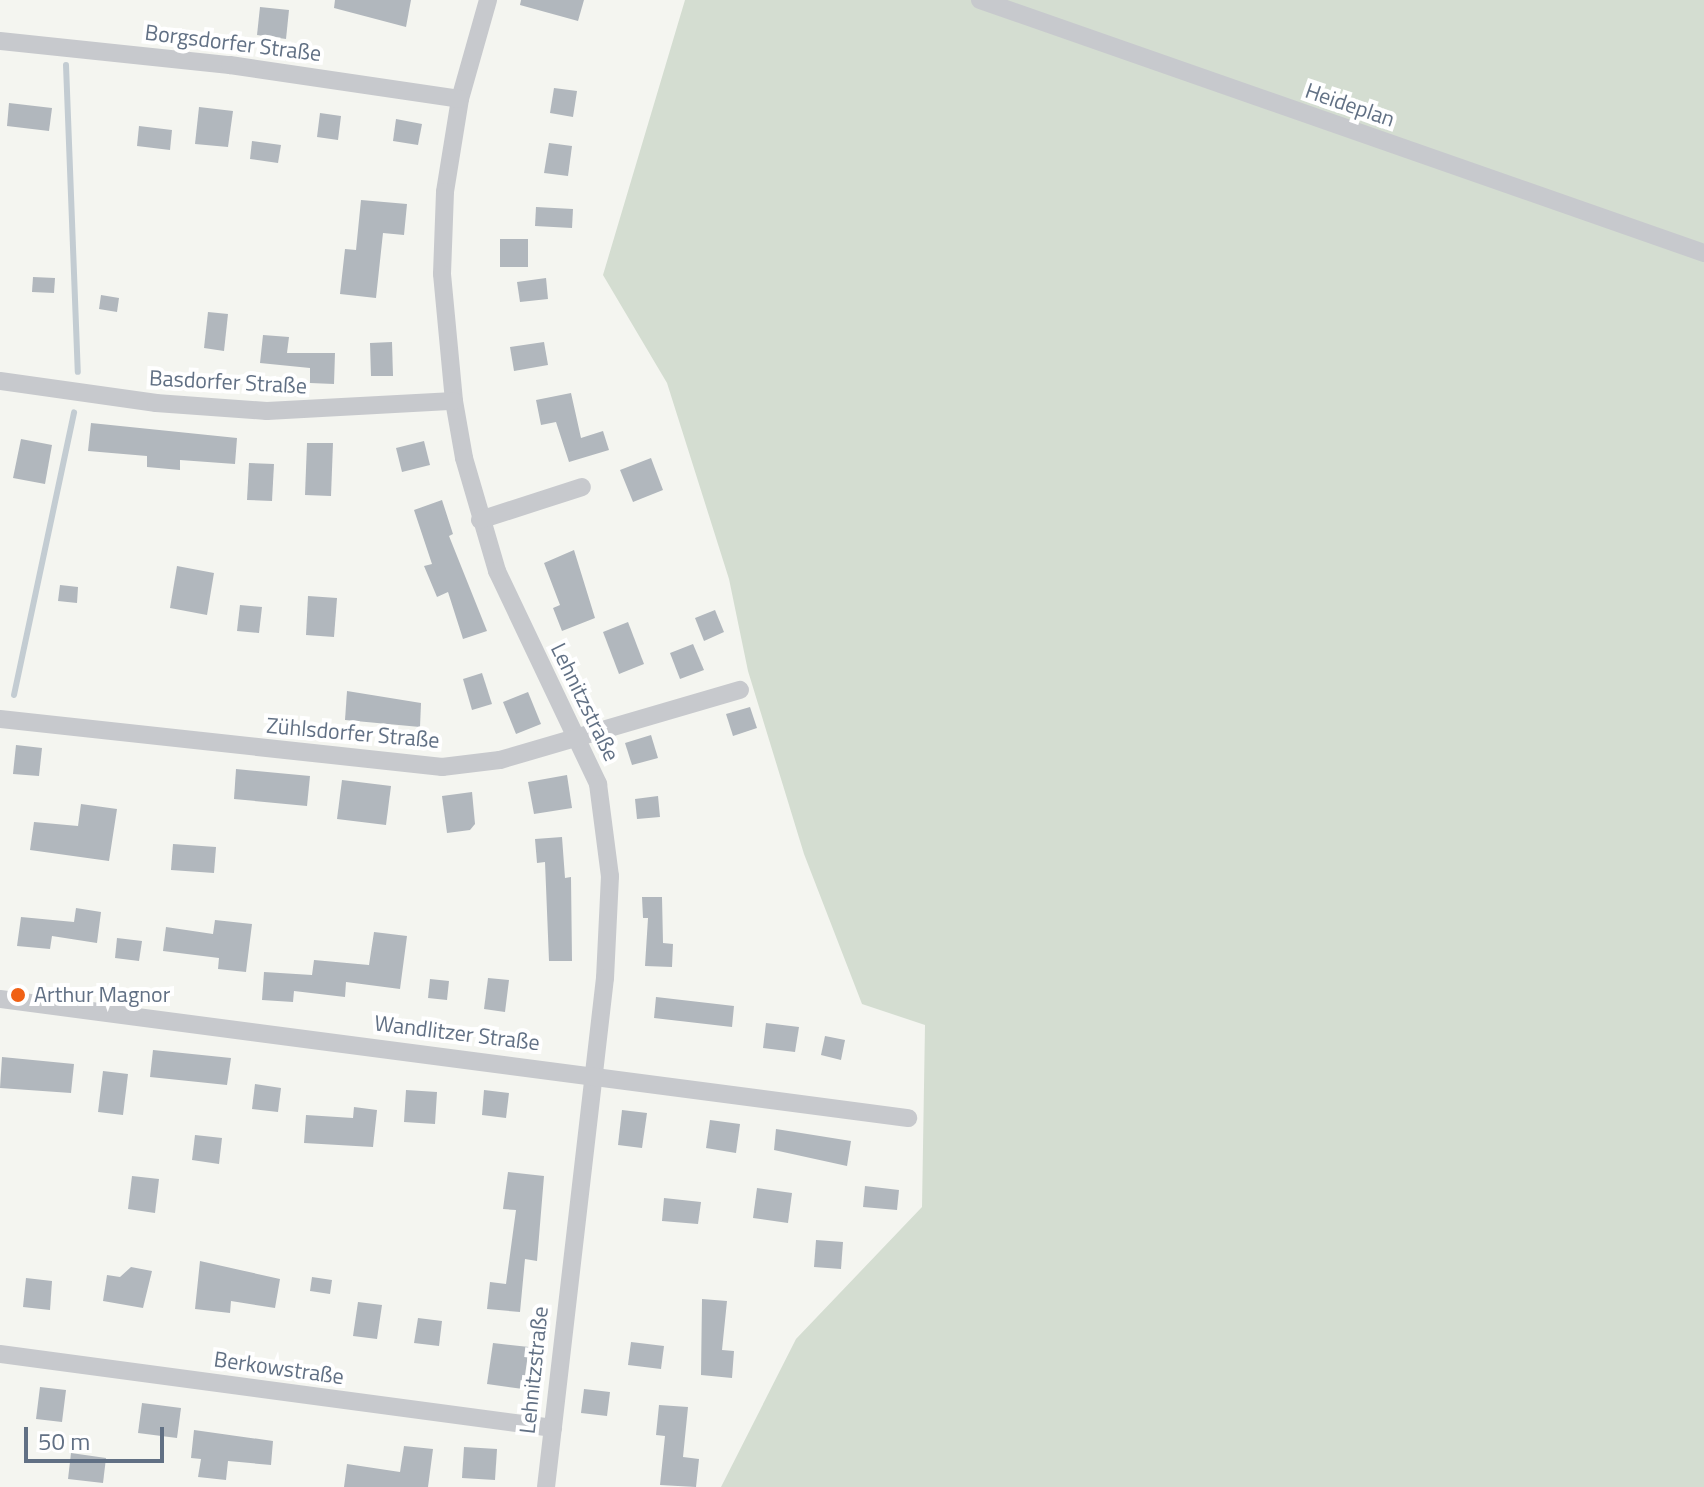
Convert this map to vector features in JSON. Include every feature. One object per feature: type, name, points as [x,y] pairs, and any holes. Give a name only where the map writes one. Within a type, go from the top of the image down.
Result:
[{"type":"street","name":"Lehnitzstraße","points":[[488,0],[460,99],[442,237],[454,401],[480,520],[519,622],[579,739],[603,804],[610,876],[593,1075],[546,1487]]},
{"type":"street","name":"Heideplan","points":[[980,0],[1704,253]]},
{"type":"street","name":"Borgsdorfer Straße","points":[[0,41],[230,65],[460,99]]},
{"type":"street","name":"Basdorfer Straße","points":[[0,381],[213,409],[322,411],[454,401]]},
{"type":"street","points":[[480,520],[582,487]]},
{"type":"street","name":"Zühlsdorfer Straße","points":[[0,719],[412,766],[486,762],[579,739],[740,690]]},
{"type":"street","name":"Wandlitzer Straße","points":[[0,999],[908,1118]]},
{"type":"street","name":"Berkowstraße","points":[[0,1354],[553,1428]]},
{"type":"shaded area","points":[[685,0],[1704,0],[1704,1487],[721,1487],[796,1339],[922,1207],[925,1025],[862,1004],[804,854],[748,671],[729,579],[667,383],[603,275]]},
{"type":"building","points":[[335,0],[411,0],[406,27],[334,8]]},
{"type":"building","points":[[521,0],[584,0],[578,21],[520,5]]},
{"type":"building","points":[[260,7],[289,10],[286,39],[257,35]]},
{"type":"building","points":[[554,88],[577,91],[573,117],[550,113]]},
{"type":"building","points":[[9,103],[52,108],[49,131],[7,126]]},
{"type":"building","points":[[199,107],[233,111],[228,147],[195,144]]},
{"type":"building","points":[[320,113],[341,116],[338,140],[317,137]]},
{"type":"building","points":[[396,119],[422,124],[418,145],[393,141]]},
{"type":"building","points":[[139,126],[172,130],[170,150],[137,146]]},
{"type":"building","points":[[252,141],[281,145],[278,163],[250,159]]},
{"type":"building","points":[[549,143],[572,146],[568,176],[544,173]]},
{"type":"building","points":[[361,200],[407,204],[404,235],[383,233],[376,298],[340,294],[345,249],[356,250]]},
{"type":"building","points":[[536,207],[573,209],[572,228],[535,226]]},
{"type":"building","points":[[500,239],[528,239],[528,267],[500,267]]},
{"type":"building","points":[[33,277],[55,278],[54,293],[32,292]]},
{"type":"building","points":[[546,278],[548,299],[520,302],[517,282]]},
{"type":"building","points":[[101,295],[119,298],[117,312],[99,309]]},
{"type":"building","points":[[208,312],[228,314],[224,351],[204,348]]},
{"type":"building","points":[[263,335],[289,337],[287,353],[335,353],[334,384],[310,383],[310,368],[260,363]]},
{"type":"building","points":[[392,342],[393,376],[371,376],[370,343]]},
{"type":"building","points":[[544,342],[548,365],[514,371],[510,347]]},
{"type":"building","points":[[571,393],[581,438],[603,431],[609,450],[569,462],[556,422],[541,425],[536,400]]},
{"type":"building","points":[[91,423],[237,438],[235,464],[180,460],[180,470],[147,467],[147,456],[88,451]]},
{"type":"building","points":[[21,439],[52,445],[45,484],[13,478]]},
{"type":"building","points":[[424,441],[430,465],[402,472],[396,448]]},
{"type":"building","points":[[307,443],[333,443],[331,496],[305,495]]},
{"type":"building","points":[[651,458],[663,490],[633,502],[620,470]]},
{"type":"building","points":[[249,463],[274,464],[272,501],[247,500]]},
{"type":"building","points":[[442,500],[453,534],[449,536],[487,631],[463,639],[448,592],[437,597],[424,566],[432,564],[414,510]]},
{"type":"building","points":[[574,550],[595,618],[562,631],[553,608],[560,605],[544,563]]},
{"type":"building","points":[[177,566],[214,573],[207,615],[170,608]]},
{"type":"building","points":[[60,585],[78,587],[77,603],[58,601]]},
{"type":"building","points":[[308,596],[337,598],[334,637],[306,635]]},
{"type":"building","points":[[240,605],[262,607],[259,633],[237,631]]},
{"type":"building","points":[[715,610],[724,632],[704,641],[695,618]]},
{"type":"building","points":[[628,622],[644,664],[619,674],[603,632]]},
{"type":"building","points":[[693,644],[704,670],[680,679],[670,653]]},
{"type":"building","points":[[482,673],[492,704],[472,710],[463,679]]},
{"type":"building","points":[[347,691],[421,703],[420,727],[345,720]]},
{"type":"building","points":[[528,692],[541,724],[516,734],[503,702]]},
{"type":"building","points":[[750,707],[757,728],[733,736],[726,714]]},
{"type":"building","points":[[651,735],[658,758],[632,765],[625,743]]},
{"type":"building","points":[[16,745],[42,748],[39,776],[13,774]]},
{"type":"building","points":[[236,769],[310,776],[307,806],[234,799]]},
{"type":"building","points":[[567,775],[572,808],[534,814],[528,782]]},
{"type":"building","points":[[342,780],[391,786],[386,825],[337,819]]},
{"type":"building","points":[[472,792],[475,824],[470,830],[447,833],[442,796]]},
{"type":"building","points":[[658,796],[660,817],[637,819],[635,799]]},
{"type":"building","points":[[81,804],[117,809],[109,861],[30,850],[34,822],[78,826]]},
{"type":"building","points":[[562,837],[565,878],[571,877],[572,961],[549,961],[545,862],[537,863],[535,839]]},
{"type":"building","points":[[173,844],[216,847],[214,873],[171,870]]},
{"type":"building","points":[[642,897],[662,897],[663,943],[673,944],[672,967],[645,966],[648,918],[643,918]]},
{"type":"building","points":[[76,908],[101,912],[97,943],[52,936],[50,949],[17,946],[21,917],[74,922]]},
{"type":"building","points":[[215,920],[252,924],[246,972],[218,969],[219,958],[163,951],[166,927],[213,934]]},
{"type":"building","points":[[374,932],[407,936],[400,989],[346,982],[345,997],[294,991],[293,1002],[262,1000],[264,972],[312,975],[314,960],[369,965]]},
{"type":"building","points":[[117,938],[142,941],[139,961],[115,958]]},
{"type":"building","points":[[488,978],[509,980],[505,1012],[484,1009]]},
{"type":"building","points":[[430,979],[449,981],[447,1000],[428,998]]},
{"type":"building","points":[[656,997],[734,1006],[732,1027],[654,1018]]},
{"type":"building","points":[[766,1023],[799,1027],[795,1052],[763,1048]]},
{"type":"building","points":[[825,1036],[845,1040],[841,1060],[821,1055]]},
{"type":"building","points":[[153,1050],[231,1058],[227,1085],[150,1077]]},
{"type":"building","points":[[2,1057],[74,1064],[71,1093],[0,1088]]},
{"type":"building","points":[[103,1071],[128,1074],[123,1115],[98,1112]]},
{"type":"building","points":[[255,1084],[281,1088],[278,1112],[252,1109]]},
{"type":"building","points":[[406,1090],[437,1092],[435,1124],[404,1122]]},
{"type":"building","points":[[484,1090],[509,1093],[506,1118],[482,1115]]},
{"type":"building","points":[[354,1107],[377,1110],[373,1147],[304,1143],[306,1115],[353,1118]]},
{"type":"building","points":[[622,1110],[647,1113],[642,1148],[618,1145]]},
{"type":"building","points":[[710,1120],[740,1124],[736,1153],[706,1148]]},
{"type":"building","points":[[776,1129],[851,1141],[847,1166],[774,1150]]},
{"type":"building","points":[[195,1135],[222,1138],[219,1164],[192,1160]]},
{"type":"building","points":[[508,1172],[544,1176],[537,1261],[525,1259],[520,1312],[487,1309],[490,1282],[506,1284],[516,1210],[503,1209]]},
{"type":"building","points":[[132,1176],[159,1179],[155,1213],[128,1209]]},
{"type":"building","points":[[865,1186],[899,1190],[897,1210],[863,1207]]},
{"type":"building","points":[[757,1188],[792,1193],[788,1223],[753,1218]]},
{"type":"building","points":[[664,1198],[701,1202],[698,1224],[662,1221]]},
{"type":"building","points":[[816,1240],[843,1242],[841,1269],[814,1267]]},
{"type":"building","points":[[200,1261],[280,1279],[275,1308],[231,1301],[230,1313],[195,1309]]},
{"type":"building","points":[[131,1267],[152,1271],[143,1308],[103,1301],[107,1275],[120,1277]]},
{"type":"building","points":[[312,1277],[332,1280],[330,1294],[310,1291]]},
{"type":"building","points":[[26,1278],[52,1281],[50,1310],[23,1307]]},
{"type":"building","points":[[702,1299],[727,1301],[722,1350],[734,1351],[732,1378],[701,1375]]},
{"type":"building","points":[[358,1302],[382,1305],[377,1339],[353,1336]]},
{"type":"building","points":[[418,1318],[442,1321],[439,1346],[414,1343]]},
{"type":"building","points":[[631,1342],[664,1346],[661,1369],[628,1365]]},
{"type":"building","points":[[493,1343],[529,1347],[523,1389],[487,1384]]},
{"type":"building","points":[[40,1387],[66,1390],[62,1422],[36,1419]]},
{"type":"building","points":[[584,1389],[610,1392],[607,1416],[581,1413]]},
{"type":"building","points":[[142,1403],[181,1408],[177,1438],[138,1433]]},
{"type":"building","points":[[659,1405],[688,1407],[683,1457],[699,1459],[696,1487],[660,1485],[665,1436],[656,1435]]},
{"type":"building","points":[[194,1430],[273,1441],[271,1465],[228,1461],[226,1480],[198,1477],[201,1459],[191,1458]]},
{"type":"building","points":[[404,1446],[433,1449],[428,1487],[344,1487],[347,1464],[400,1472]]},
{"type":"building","points":[[464,1447],[497,1449],[495,1480],[462,1478]]},
{"type":"building","points":[[71,1453],[106,1458],[103,1483],[68,1479]]},
{"type":"waterway","points":[[66,65],[78,372]]},
{"type":"waterway","points":[[14,695],[74,412]]},
{"type":"place","name":"Arthur Magnor","points":[[18,995]]}]
